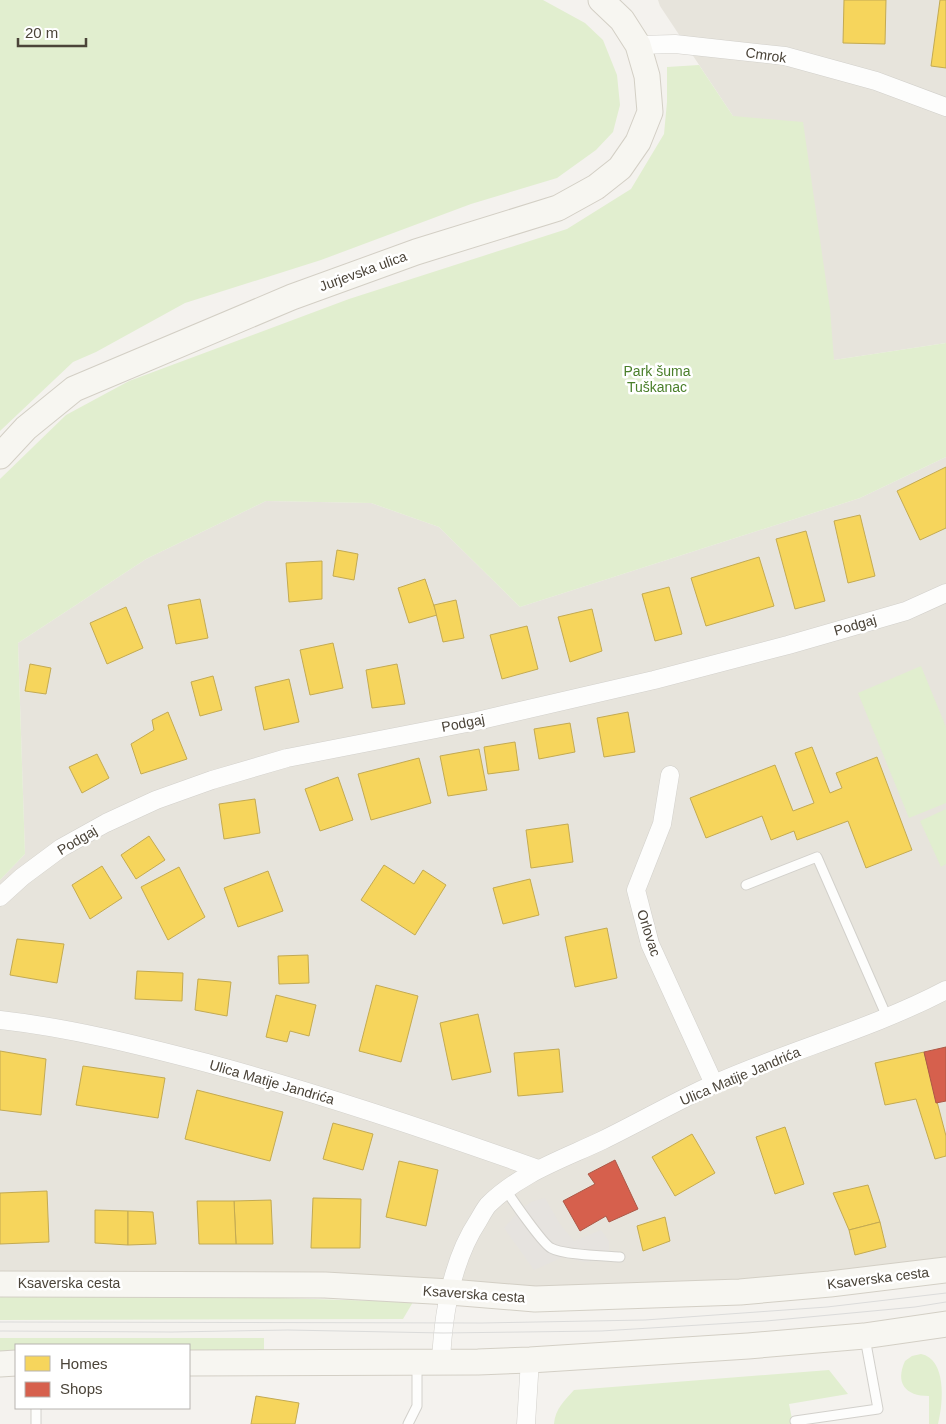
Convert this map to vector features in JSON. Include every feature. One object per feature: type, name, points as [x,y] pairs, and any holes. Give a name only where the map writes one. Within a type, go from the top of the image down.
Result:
[{"type":"main road","points":[[601,0],[622,20],[638,45]]},
{"type":"main road","name":"Jurjevska ulica","points":[[0,456],[26,428],[74,388],[292,297],[416,252],[558,208],[596,187],[625,162],[638,142],[650,112],[648,76],[638,45]]},
{"type":"main road","name":"Ksaverska cesta","points":[[0,1284],[306,1284],[535,1299],[740,1292],[830,1284],[946,1270]]},
{"type":"main road","points":[[190,1363],[530,1360],[748,1346],[864,1336],[946,1324]]},
{"type":"main road","points":[[0,1364],[15,1363]]},
{"type":"street","name":"Cmrok","points":[[638,45],[675,44],[785,56],[876,81],[946,107]]},
{"type":"street","name":"Podgaj","points":[[0,897],[22,877],[62,848],[106,823],[156,800],[212,780],[287,758],[477,721],[654,680],[788,645],[906,611],[946,593]]},
{"type":"street","name":"Orlovac","points":[[670,775],[662,824],[636,890],[650,944],[714,1084]]},
{"type":"street","name":"Ulica Matije Jandrića","points":[[429,1362],[443,1333],[450,1292],[459,1259],[469,1234],[488,1206],[506,1190],[538,1169],[601,1141],[714,1084],[928,1000],[946,990]]},
{"type":"street","name":"Ulica Matije Jandrića","points":[[0,1020],[68,1029],[135,1044],[269,1080],[454,1139],[538,1169]]},
{"type":"street","points":[[526,1424],[530,1360]]},
{"type":"lane","points":[[746,885],[817,857],[887,1016]]},
{"type":"lane","points":[[506,1190],[518,1209],[550,1248],[620,1257]]},
{"type":"lane","points":[[795,1421],[878,1409],[864,1336]]},
{"type":"lane","points":[[408,1424],[417,1406],[429,1362]]},
{"type":"lane","points":[[36,1409],[36,1424]]},
{"type":"shaded area","points":[[658,0],[946,0],[946,343],[834,360],[733,116],[660,6]]},
{"type":"shaded area","points":[[946,457],[946,1280],[765,1301],[607,1309],[535,1309],[316,1298],[0,1296],[0,880],[25,854],[18,643],[146,559],[266,501],[371,503],[439,527],[520,607],[860,498]]},
{"type":"shaded area","points":[[545,1198],[560,1224],[574,1241],[601,1230],[609,1241],[609,1252],[602,1260],[585,1262],[563,1257],[534,1270],[504,1228],[519,1211],[531,1202]]},
{"type":"green space","points":[[0,0],[543,0],[585,23],[603,40],[617,75],[620,105],[613,132],[596,150],[557,178],[471,204],[321,260],[185,303],[96,352],[73,362],[0,431]]},
{"type":"green space","name":"Park šuma Tuškanac","points":[[699,65],[733,116],[803,122],[830,309],[834,360],[946,343],[946,457],[860,498],[520,607],[439,527],[371,503],[266,501],[146,559],[18,643],[25,854],[0,880],[0,479],[66,415],[129,381],[349,299],[567,229],[631,189],[664,134],[667,102],[667,67]]},
{"type":"green space","points":[[921,666],[946,727],[946,803],[909,818],[858,693]]},
{"type":"green space","points":[[946,809],[946,864],[941,867],[920,821]]},
{"type":"green space","points":[[0,1296],[215,1296],[413,1302],[403,1319],[0,1320]]},
{"type":"green space","points":[[0,1338],[264,1338],[264,1352],[190,1352],[190,1344],[15,1344],[15,1352],[0,1353]]},
{"type":"green space","points":[[921,1354],[935,1364],[939,1372],[942,1393],[938,1424],[929,1424],[929,1396],[914,1394],[908,1391],[902,1382],[902,1369],[905,1361],[912,1356]]},
{"type":"green space","points":[[829,1370],[848,1394],[789,1404],[793,1424],[554,1424],[558,1409],[574,1390]]},
{"type":"building: Homes","points":[[844,0],[886,0],[885,44],[843,43]]},
{"type":"building: Homes","points":[[940,0],[946,0],[946,68],[931,66]]},
{"type":"building: Homes","points":[[946,467],[946,528],[920,540],[897,491]]},
{"type":"building: Homes","points":[[860,515],[875,576],[848,583],[834,521]]},
{"type":"building: Homes","points":[[806,531],[825,601],[795,609],[776,539]]},
{"type":"building: Homes","points":[[337,550],[358,554],[354,580],[333,576]]},
{"type":"building: Homes","points":[[759,557],[774,606],[706,626],[691,578]]},
{"type":"building: Homes","points":[[322,561],[322,599],[289,602],[286,563]]},
{"type":"building: Homes","points":[[425,579],[437,615],[409,623],[398,588]]},
{"type":"building: Homes","points":[[669,587],[682,634],[655,641],[642,594]]},
{"type":"building: Homes","points":[[200,599],[208,638],[176,644],[168,605]]},
{"type":"building: Homes","points":[[456,600],[464,638],[443,642],[434,605]]},
{"type":"building: Homes","points":[[126,607],[143,648],[107,664],[90,623]]},
{"type":"building: Homes","points":[[592,609],[602,651],[570,662],[558,617]]},
{"type":"building: Homes","points":[[527,626],[538,669],[502,679],[490,635]]},
{"type":"building: Homes","points":[[333,643],[343,688],[310,695],[300,650]]},
{"type":"building: Homes","points":[[30,664],[51,668],[46,694],[25,691]]},
{"type":"building: Homes","points":[[397,664],[405,704],[372,708],[366,670]]},
{"type":"building: Homes","points":[[213,676],[222,710],[200,716],[191,682]]},
{"type":"building: Homes","points":[[289,679],[299,722],[264,730],[255,687]]},
{"type":"building: Homes","points":[[168,712],[187,759],[141,774],[131,744],[154,730],[152,720]]},
{"type":"building: Homes","points":[[628,712],[635,752],[604,757],[597,718]]},
{"type":"building: Homes","points":[[570,723],[575,752],[539,759],[534,729]]},
{"type":"building: Homes","points":[[515,742],[519,770],[488,774],[484,747]]},
{"type":"building: Homes","points":[[812,747],[830,793],[842,788],[836,773],[877,757],[912,850],[866,868],[848,821],[797,840],[794,831],[771,840],[762,816],[706,838],[690,798],[775,765],[793,811],[814,803],[795,753]]},
{"type":"building: Homes","points":[[479,749],[487,790],[448,796],[440,756]]},
{"type":"building: Homes","points":[[97,754],[109,778],[82,793],[69,767]]},
{"type":"building: Homes","points":[[419,758],[431,803],[371,820],[358,774]]},
{"type":"building: Homes","points":[[338,777],[353,820],[320,831],[305,789]]},
{"type":"building: Homes","points":[[255,799],[260,833],[224,839],[219,804]]},
{"type":"building: Homes","points":[[568,824],[573,862],[531,868],[526,830]]},
{"type":"building: Homes","points":[[149,836],[165,860],[136,879],[121,855]]},
{"type":"building: Homes","points":[[384,865],[414,884],[423,870],[446,885],[415,935],[361,900]]},
{"type":"building: Homes","points":[[102,866],[122,898],[90,919],[72,885]]},
{"type":"building: Homes","points":[[179,867],[205,917],[168,940],[141,887]]},
{"type":"building: Homes","points":[[268,871],[283,911],[238,927],[224,888]]},
{"type":"building: Homes","points":[[530,879],[539,915],[503,924],[493,888]]},
{"type":"building: Homes","points":[[607,928],[617,978],[575,987],[565,937]]},
{"type":"building: Homes","points":[[17,939],[64,944],[57,983],[10,975]]},
{"type":"building: Homes","points":[[308,955],[309,983],[279,984],[278,956]]},
{"type":"building: Homes","points":[[137,971],[183,973],[182,1001],[135,999]]},
{"type":"building: Homes","points":[[198,979],[231,982],[227,1016],[195,1010]]},
{"type":"building: Homes","points":[[376,985],[418,996],[401,1062],[359,1051]]},
{"type":"building: Homes","points":[[276,995],[316,1005],[309,1036],[290,1031],[287,1042],[266,1037]]},
{"type":"building: Homes","points":[[478,1014],[491,1072],[452,1080],[440,1023]]},
{"type":"building: Homes","points":[[559,1049],[563,1092],[518,1096],[514,1053]]},
{"type":"building: Homes","points":[[0,1051],[46,1059],[41,1115],[0,1110]]},
{"type":"building: Homes","points":[[924,1052],[946,1136],[946,1156],[935,1159],[916,1099],[885,1105],[875,1063]]},
{"type":"building: Homes","points":[[83,1066],[165,1078],[158,1118],[76,1105]]},
{"type":"building: Homes","points":[[197,1090],[283,1112],[270,1161],[185,1139]]},
{"type":"building: Homes","points":[[333,1123],[373,1134],[363,1170],[323,1159]]},
{"type":"building: Homes","points":[[785,1127],[804,1184],[775,1194],[756,1137]]},
{"type":"building: Homes","points":[[692,1134],[715,1173],[675,1196],[652,1157]]},
{"type":"building: Homes","points":[[399,1161],[438,1170],[426,1226],[386,1217]]},
{"type":"building: Homes","points":[[868,1185],[880,1222],[849,1230],[833,1193]]},
{"type":"building: Homes","points":[[47,1191],[49,1242],[0,1244],[0,1193]]},
{"type":"building: Homes","points":[[313,1198],[361,1199],[360,1248],[311,1248]]},
{"type":"building: Homes","points":[[271,1200],[273,1244],[236,1244],[234,1201]]},
{"type":"building: Homes","points":[[197,1201],[234,1201],[236,1244],[199,1244]]},
{"type":"building: Homes","points":[[95,1210],[128,1211],[128,1245],[95,1243]]},
{"type":"building: Homes","points":[[128,1211],[153,1212],[156,1244],[128,1245]]},
{"type":"building: Homes","points":[[665,1217],[670,1241],[643,1251],[637,1226]]},
{"type":"building: Homes","points":[[880,1222],[886,1247],[855,1255],[849,1230]]},
{"type":"building: Homes","points":[[256,1396],[299,1403],[295,1424],[251,1424]]},
{"type":"building: Shops","points":[[946,1047],[946,1101],[936,1103],[924,1052]]},
{"type":"building: Shops","points":[[615,1160],[638,1209],[609,1222],[606,1216],[580,1231],[563,1201],[595,1184],[588,1174]]},
{"type":"tram line","points":[[0,1322],[482,1323],[645,1320],[827,1307],[946,1293]]},
{"type":"tram line","points":[[0,1331],[172,1332],[288,1330],[443,1333],[601,1331],[766,1321],[915,1307],[946,1302]]}]
